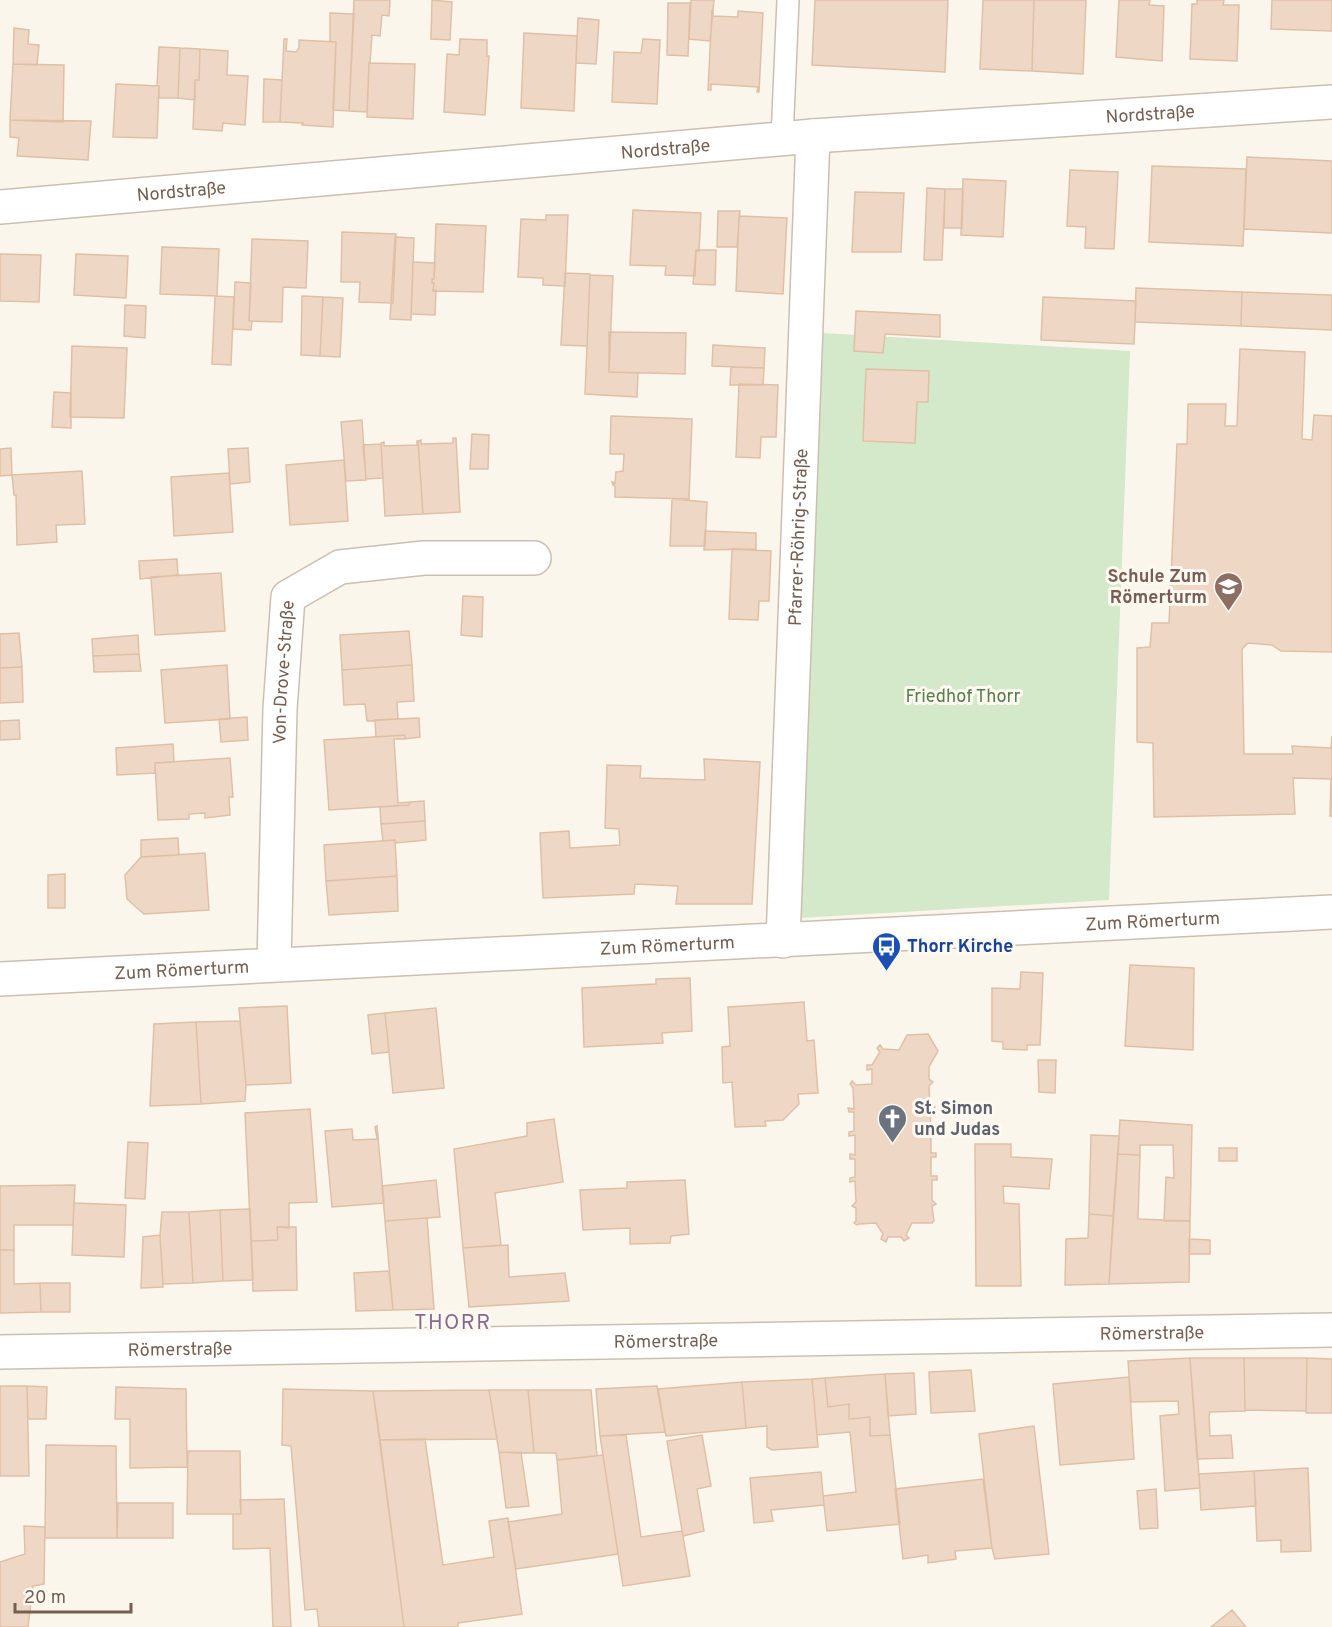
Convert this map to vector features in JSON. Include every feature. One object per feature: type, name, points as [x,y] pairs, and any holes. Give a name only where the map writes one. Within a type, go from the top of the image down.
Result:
[{"type":"street","name":"Nordstraße","points":[[0,207],[798,137],[1332,102]]},
{"type":"street","name":"Pfarrer-Röhrig-Straße","points":[[783,941],[798,137]]},
{"type":"street","name":"Von-Drove-Straße","points":[[274,964],[280,709],[288,597],[340,567],[424,558],[534,558]]},
{"type":"street","name":"Zum Römerturm","points":[[0,979],[1332,912]]},
{"type":"street","name":"Römerstraße","points":[[0,1352],[1332,1330]]},
{"type":"lane","points":[[788,0],[798,137]]},
{"type":"green space","name":"Friedhof Thorr","points":[[823,333],[1130,351],[1109,900],[800,918]]},
{"type":"building","points":[[354,0],[390,0],[389,16],[382,15],[380,36],[372,35],[367,112],[349,111]]},
{"type":"building","points":[[432,0],[452,2],[450,40],[431,39]]},
{"type":"building","points":[[691,0],[714,0],[710,41],[689,39]]},
{"type":"building","points":[[815,0],[948,0],[945,72],[812,65]]},
{"type":"building","points":[[983,0],[1034,0],[1032,71],[980,69]]},
{"type":"building","points":[[1034,0],[1086,0],[1083,74],[1032,71]]},
{"type":"building","points":[[1119,0],[1150,0],[1149,5],[1164,6],[1162,61],[1116,57]]},
{"type":"building","points":[[1197,0],[1224,0],[1223,5],[1239,5],[1237,61],[1190,59],[1192,4],[1197,4]]},
{"type":"building","points":[[1272,0],[1332,0],[1332,31],[1271,29]]},
{"type":"building","points":[[668,3],[690,3],[688,56],[667,55]]},
{"type":"building","points":[[712,10],[713,16],[738,17],[738,11],[763,13],[759,92],[757,92],[758,87],[711,84],[711,90],[708,90]]},
{"type":"building","points":[[330,13],[354,14],[349,111],[333,110],[336,42],[330,42]]},
{"type":"building","points":[[578,18],[599,20],[596,64],[576,63]]},
{"type":"building","points":[[14,28],[29,30],[28,44],[39,45],[37,65],[13,64]]},
{"type":"building","points":[[524,33],[577,36],[574,111],[521,108]]},
{"type":"building","points":[[284,39],[287,39],[286,51],[296,52],[299,48],[299,40],[336,42],[333,127],[280,122]]},
{"type":"building","points":[[460,39],[487,40],[487,56],[489,56],[485,115],[444,112],[447,54],[459,55]]},
{"type":"building","points":[[643,39],[660,40],[657,104],[612,102],[614,52],[641,53]]},
{"type":"building","points":[[159,47],[180,48],[178,98],[159,98],[159,86],[157,86]]},
{"type":"building","points":[[180,48],[200,49],[199,80],[195,80],[195,100],[178,98]]},
{"type":"building","points":[[200,49],[228,51],[227,75],[248,76],[245,125],[223,123],[222,131],[193,129],[195,80],[199,80]]},
{"type":"building","points":[[369,63],[415,64],[413,119],[367,117]]},
{"type":"building","points":[[13,64],[64,65],[63,122],[10,120]]},
{"type":"building","points":[[264,79],[282,80],[280,122],[263,122]]},
{"type":"building","points":[[116,84],[159,86],[157,138],[113,137]]},
{"type":"building","points":[[10,120],[91,121],[88,160],[17,156],[19,138],[10,137]]},
{"type":"building","points":[[1247,157],[1332,161],[1332,233],[1244,229]]},
{"type":"building","points":[[1152,166],[1246,169],[1243,246],[1149,242]]},
{"type":"building","points":[[1070,170],[1118,172],[1114,249],[1085,248],[1086,227],[1067,226]]},
{"type":"building","points":[[963,179],[1006,181],[1003,237],[961,235]]},
{"type":"building","points":[[927,188],[945,189],[942,260],[924,260]]},
{"type":"building","points":[[945,189],[963,189],[962,228],[944,228]]},
{"type":"building","points":[[855,192],[904,193],[901,252],[852,252]]},
{"type":"building","points":[[633,210],[701,213],[695,276],[665,275],[666,266],[630,265]]},
{"type":"building","points":[[718,211],[740,211],[737,247],[717,247]]},
{"type":"building","points":[[546,215],[568,215],[565,286],[543,285],[543,278],[518,277],[521,219],[546,220]]},
{"type":"building","points":[[739,216],[787,218],[783,294],[736,291]]},
{"type":"building","points":[[436,224],[486,226],[483,292],[433,291]]},
{"type":"building","points":[[342,232],[396,234],[393,303],[359,302],[360,282],[341,282]]},
{"type":"building","points":[[395,237],[414,238],[411,320],[390,319]]},
{"type":"building","points":[[252,239],[308,241],[306,288],[283,287],[282,322],[249,321]]},
{"type":"building","points":[[162,247],[219,249],[217,296],[160,294]]},
{"type":"building","points":[[696,250],[716,250],[715,285],[693,284]]},
{"type":"building","points":[[0,254],[41,255],[39,302],[0,301]]},
{"type":"building","points":[[76,254],[128,256],[126,298],[74,295]]},
{"type":"building","points":[[413,262],[435,263],[432,283],[434,283],[433,291],[436,290],[435,315],[411,314]]},
{"type":"building","points":[[565,273],[590,274],[587,346],[561,345]]},
{"type":"building","points":[[590,275],[613,276],[609,372],[638,373],[637,397],[585,394]]},
{"type":"building","points":[[235,282],[251,283],[249,321],[252,321],[251,330],[233,329]]},
{"type":"building","points":[[1136,288],[1242,292],[1241,326],[1135,322]]},
{"type":"building","points":[[1242,292],[1332,295],[1332,330],[1241,326]]},
{"type":"building","points":[[215,296],[234,297],[231,365],[212,364]]},
{"type":"building","points":[[302,296],[323,297],[320,356],[301,355]]},
{"type":"building","points":[[323,297],[343,298],[340,357],[320,356]]},
{"type":"building","points":[[1043,297],[1136,301],[1134,344],[1041,340]]},
{"type":"building","points":[[125,305],[146,306],[145,338],[124,336]]},
{"type":"building","points":[[856,311],[940,315],[940,337],[885,334],[883,353],[854,351]]},
{"type":"building","points":[[609,332],[686,333],[685,374],[609,372]]},
{"type":"building","points":[[713,345],[765,348],[764,368],[712,366]]},
{"type":"building","points":[[72,346],[127,348],[124,418],[70,417]]},
{"type":"building","points":[[1240,349],[1305,352],[1302,439],[1312,440],[1314,415],[1332,416],[1332,652],[1281,651],[1272,645],[1248,643],[1242,649],[1244,754],[1293,754],[1292,746],[1331,748],[1332,736],[1332,816],[1330,816],[1331,779],[1293,778],[1295,814],[1154,817],[1153,743],[1137,742],[1137,648],[1150,647],[1152,623],[1169,623],[1177,444],[1187,444],[1188,404],[1226,404],[1225,426],[1237,426]]},
{"type":"building","points":[[731,367],[764,368],[763,385],[730,385]]},
{"type":"building","points":[[866,369],[929,371],[928,402],[917,402],[915,443],[863,441]]},
{"type":"building","points":[[739,384],[778,385],[776,437],[761,437],[760,458],[736,457]]},
{"type":"building","points":[[54,392],[71,393],[71,428],[52,427]]},
{"type":"building","points":[[611,416],[692,419],[689,499],[615,497],[615,486],[612,482],[615,483],[616,472],[623,471],[624,454],[610,454]]},
{"type":"building","points":[[362,420],[366,480],[346,481],[341,422]]},
{"type":"building","points":[[472,434],[489,435],[488,469],[470,469]]},
{"type":"building","points":[[453,438],[456,438],[460,512],[423,514],[418,441],[421,440],[421,444],[453,443]]},
{"type":"building","points":[[417,441],[423,514],[385,516],[381,443],[384,442],[384,446],[417,445]]},
{"type":"building","points":[[381,444],[383,478],[366,479],[363,445]]},
{"type":"building","points":[[11,448],[12,475],[0,476],[0,449]]},
{"type":"building","points":[[248,448],[250,482],[230,484],[228,449]]},
{"type":"building","points":[[344,460],[348,521],[290,525],[286,465]]},
{"type":"building","points":[[82,471],[85,524],[56,525],[57,542],[17,545],[16,495],[14,495],[12,475]]},
{"type":"building","points":[[229,473],[233,532],[174,536],[171,477]]},
{"type":"building","points":[[672,499],[707,502],[705,546],[670,546]]},
{"type":"building","points":[[705,531],[756,533],[756,549],[704,550]]},
{"type":"building","points":[[732,549],[771,551],[769,601],[759,601],[758,620],[729,619]]},
{"type":"building","points":[[177,559],[178,575],[140,579],[139,561]]},
{"type":"building","points":[[221,573],[225,631],[155,635],[151,577]]},
{"type":"building","points":[[463,596],[483,597],[482,637],[461,635]]},
{"type":"building","points":[[409,631],[412,665],[342,670],[340,635]]},
{"type":"building","points":[[19,633],[22,667],[0,668],[0,634]]},
{"type":"building","points":[[138,635],[139,654],[93,656],[92,639]]},
{"type":"building","points":[[139,654],[141,671],[94,672],[93,656]]},
{"type":"building","points":[[227,665],[230,719],[165,723],[161,670]]},
{"type":"building","points":[[412,665],[414,701],[397,702],[398,719],[367,721],[365,704],[344,705],[342,670]]},
{"type":"building","points":[[22,667],[23,702],[0,703],[0,668]]},
{"type":"building","points":[[247,717],[248,740],[221,742],[219,719]]},
{"type":"building","points":[[419,718],[420,737],[405,739],[405,735],[376,737],[375,720]]},
{"type":"building","points":[[19,720],[20,739],[0,740],[0,721]]},
{"type":"building","points":[[405,735],[405,739],[394,739],[398,803],[410,802],[409,805],[329,810],[324,740]]},
{"type":"building","points":[[173,744],[174,762],[155,763],[155,773],[117,775],[116,748]]},
{"type":"building","points":[[230,758],[233,797],[229,797],[230,815],[205,818],[205,813],[189,814],[189,819],[158,820],[155,763]]},
{"type":"building","points":[[704,759],[760,762],[752,904],[676,904],[678,886],[635,884],[634,894],[543,898],[540,833],[569,831],[570,848],[620,845],[619,829],[605,828],[607,765],[641,766],[640,778],[705,780]]},
{"type":"building","points":[[424,801],[425,821],[381,824],[380,807],[409,805],[410,802]]},
{"type":"building","points":[[425,821],[426,840],[395,843],[395,840],[383,841],[381,824]]},
{"type":"building","points":[[178,838],[179,855],[141,857],[141,840]]},
{"type":"building","points":[[395,840],[397,876],[326,881],[324,845]]},
{"type":"building","points":[[205,853],[209,910],[144,914],[127,899],[125,875],[141,857]]},
{"type":"building","points":[[65,874],[65,908],[48,908],[48,875]]},
{"type":"building","points":[[397,876],[398,911],[329,915],[326,881]]},
{"type":"building","points":[[1130,965],[1194,968],[1193,1050],[1125,1046]]},
{"type":"building","points":[[1021,972],[1043,973],[1040,1045],[1027,1045],[1027,1050],[1003,1049],[1003,1042],[992,1041],[992,988],[1020,989]]},
{"type":"building","points":[[690,978],[692,1031],[662,1033],[663,1043],[584,1047],[582,988],[656,984],[656,979]]},
{"type":"building","points":[[804,1002],[807,1041],[814,1040],[818,1093],[798,1094],[799,1104],[783,1120],[765,1121],[766,1126],[735,1127],[732,1082],[723,1083],[722,1047],[730,1046],[728,1007]]},
{"type":"building","points":[[287,1006],[291,1083],[246,1085],[239,1008]]},
{"type":"building","points":[[436,1008],[444,1088],[393,1093],[385,1013]]},
{"type":"building","points":[[385,1013],[389,1052],[372,1054],[368,1015]]},
{"type":"building","points":[[240,1021],[246,1085],[245,1101],[201,1104],[196,1022]]},
{"type":"building","points":[[196,1022],[201,1104],[150,1106],[154,1024]]},
{"type":"building","name":"St. Simon und Judas","points":[[928,1034],[938,1051],[929,1067],[929,1079],[933,1082],[929,1086],[930,1106],[935,1107],[935,1111],[930,1111],[931,1130],[936,1129],[936,1133],[931,1134],[931,1153],[936,1153],[936,1157],[931,1157],[931,1176],[937,1176],[937,1180],[932,1180],[932,1200],[936,1204],[932,1206],[934,1221],[932,1223],[912,1223],[906,1235],[909,1238],[904,1241],[901,1237],[888,1237],[886,1242],[881,1239],[883,1234],[876,1223],[857,1225],[854,1223],[856,1208],[852,1206],[856,1202],[855,1181],[850,1182],[850,1178],[855,1177],[855,1159],[850,1159],[850,1154],[855,1155],[855,1135],[849,1136],[849,1132],[854,1131],[854,1112],[849,1112],[848,1108],[854,1109],[853,1088],[850,1084],[852,1081],[856,1085],[872,1084],[872,1069],[867,1070],[867,1065],[872,1065],[880,1052],[877,1048],[880,1045],[883,1049],[899,1050],[907,1035]]},
{"type":"building","points":[[1038,1060],[1056,1060],[1055,1093],[1039,1092]]},
{"type":"building","points":[[310,1109],[317,1202],[289,1203],[289,1228],[277,1227],[278,1240],[251,1241],[245,1113]]},
{"type":"building","points":[[554,1119],[563,1182],[495,1193],[501,1245],[463,1248],[454,1149],[527,1136],[527,1123]]},
{"type":"building","points":[[1120,1120],[1192,1125],[1190,1221],[1164,1221],[1166,1177],[1174,1178],[1173,1145],[1140,1145],[1140,1155],[1118,1154]]},
{"type":"building","points":[[377,1126],[384,1203],[332,1207],[325,1131],[352,1129],[353,1140],[377,1139],[375,1127]]},
{"type":"building","points":[[1091,1135],[1119,1136],[1113,1216],[1089,1214]]},
{"type":"building","points":[[128,1142],[148,1143],[145,1199],[125,1198]]},
{"type":"building","points":[[975,1144],[1011,1144],[1011,1157],[1052,1159],[1049,1189],[1003,1186],[1004,1203],[1019,1204],[1021,1286],[976,1286]]},
{"type":"building","points":[[1219,1148],[1237,1148],[1237,1161],[1219,1161]]},
{"type":"building","points":[[1118,1154],[1140,1155],[1138,1219],[1190,1221],[1189,1282],[1109,1284]]},
{"type":"building","points":[[436,1180],[440,1217],[385,1221],[382,1186]]},
{"type":"building","points":[[685,1180],[689,1234],[671,1236],[670,1243],[630,1244],[630,1228],[583,1230],[580,1190],[627,1188],[627,1182]]},
{"type":"building","points":[[75,1185],[73,1225],[14,1225],[14,1250],[0,1250],[0,1186]]},
{"type":"building","points":[[74,1203],[126,1205],[124,1257],[72,1255]]},
{"type":"building","points":[[250,1209],[253,1280],[223,1281],[220,1210]]},
{"type":"building","points":[[220,1210],[223,1281],[193,1283],[189,1212]]},
{"type":"building","points":[[162,1212],[189,1212],[193,1283],[163,1284],[160,1235]]},
{"type":"building","points":[[1089,1214],[1113,1216],[1109,1284],[1065,1285],[1066,1239],[1088,1238]]},
{"type":"building","points":[[427,1218],[434,1309],[393,1310],[385,1221]]},
{"type":"building","points":[[277,1227],[296,1227],[297,1290],[253,1291],[251,1241],[278,1240]]},
{"type":"building","points":[[160,1235],[163,1287],[141,1288],[143,1237]]},
{"type":"building","points":[[1189,1239],[1210,1240],[1210,1254],[1189,1254]]},
{"type":"building","points":[[508,1245],[509,1277],[565,1273],[569,1301],[469,1307],[463,1248]]},
{"type":"building","points":[[0,1250],[14,1250],[14,1284],[40,1283],[41,1312],[0,1313]]},
{"type":"building","points":[[389,1271],[393,1310],[356,1311],[354,1273]]},
{"type":"building","points":[[40,1283],[70,1283],[70,1312],[41,1312]]},
{"type":"building","points":[[1190,1358],[1200,1488],[1165,1491],[1160,1416],[1179,1414],[1178,1401],[1131,1402],[1128,1361]]},
{"type":"building","points":[[1190,1358],[1244,1358],[1245,1411],[1210,1412],[1209,1416],[1210,1436],[1231,1435],[1233,1458],[1197,1459]]},
{"type":"building","points":[[1244,1358],[1307,1358],[1306,1411],[1245,1410]]},
{"type":"building","points":[[1307,1358],[1332,1359],[1332,1413],[1306,1413]]},
{"type":"building","points":[[971,1370],[975,1411],[931,1413],[929,1372]]},
{"type":"building","points":[[914,1373],[916,1414],[888,1416],[885,1374]]},
{"type":"building","points":[[885,1374],[890,1435],[870,1436],[870,1417],[849,1419],[849,1404],[828,1407],[825,1378]]},
{"type":"building","points":[[1129,1377],[1134,1459],[1060,1465],[1053,1384]]},
{"type":"building","points":[[825,1378],[828,1407],[849,1404],[849,1419],[870,1417],[870,1436],[890,1435],[900,1524],[827,1531],[823,1496],[856,1492],[850,1432],[817,1435],[812,1379]]},
{"type":"building","points":[[812,1379],[818,1447],[772,1450],[767,1447],[767,1426],[746,1428],[742,1382]]},
{"type":"building","points":[[742,1382],[746,1428],[666,1436],[658,1389]]},
{"type":"building","points":[[0,1386],[27,1386],[29,1476],[0,1476]]},
{"type":"building","points":[[27,1386],[47,1387],[46,1419],[28,1419]]},
{"type":"building","points":[[657,1386],[665,1432],[600,1436],[596,1389]]},
{"type":"building","points":[[116,1387],[186,1389],[187,1467],[130,1468],[130,1419],[115,1419]]},
{"type":"building","points":[[283,1389],[373,1391],[404,1627],[319,1627],[317,1609],[305,1610],[291,1446],[282,1445]]},
{"type":"building","points":[[489,1390],[528,1390],[534,1453],[499,1452]]},
{"type":"building","points":[[489,1390],[497,1439],[380,1440],[373,1391]]},
{"type":"building","points":[[528,1390],[591,1390],[597,1456],[557,1460],[556,1453],[534,1453]]},
{"type":"building","points":[[1034,1426],[1049,1554],[995,1559],[979,1434]]},
{"type":"building","points":[[626,1435],[641,1537],[682,1531],[690,1576],[623,1586],[600,1436]]},
{"type":"building","points":[[702,1435],[711,1486],[697,1489],[704,1531],[683,1536],[667,1441]]},
{"type":"building","points":[[425,1439],[443,1565],[494,1557],[489,1521],[508,1518],[522,1614],[458,1623],[458,1627],[404,1627],[380,1440]]},
{"type":"building","points":[[46,1445],[116,1446],[117,1538],[45,1538]]},
{"type":"building","points":[[188,1451],[240,1451],[241,1514],[187,1514]]},
{"type":"building","points":[[499,1452],[521,1453],[529,1506],[506,1508]]},
{"type":"building","points":[[603,1455],[618,1554],[516,1569],[508,1522],[562,1514],[557,1460]]},
{"type":"building","points":[[1308,1468],[1311,1551],[1281,1552],[1281,1540],[1257,1541],[1254,1471]]},
{"type":"building","points":[[1254,1471],[1256,1506],[1201,1510],[1199,1474]]},
{"type":"building","points":[[821,1472],[824,1505],[771,1510],[773,1521],[754,1523],[750,1478]]},
{"type":"building","points":[[983,1479],[992,1548],[955,1551],[956,1559],[928,1563],[928,1555],[903,1559],[895,1489]]},
{"type":"building","points":[[1156,1489],[1158,1528],[1140,1529],[1137,1491]]},
{"type":"building","points":[[284,1499],[291,1627],[273,1627],[270,1548],[233,1549],[233,1514],[241,1514],[240,1500]]},
{"type":"building","points":[[118,1503],[173,1503],[173,1538],[117,1538]]},
{"type":"building","points":[[24,1526],[45,1527],[44,1584],[33,1586],[28,1627],[0,1627],[0,1562],[25,1554]]},
{"type":"building","points":[[1232,1610],[1246,1627],[1211,1627]]},
{"type":"place","name":"Schule Zum Römerturm","points":[[1228,612]]},
{"type":"place","name":"Thorr Kirche","points":[[886,972]]},
{"type":"place","name":"St. Simon und Judas","points":[[893,1144]]},
{"type":"district","name":"THORR","points":[[453,1322]]}]
